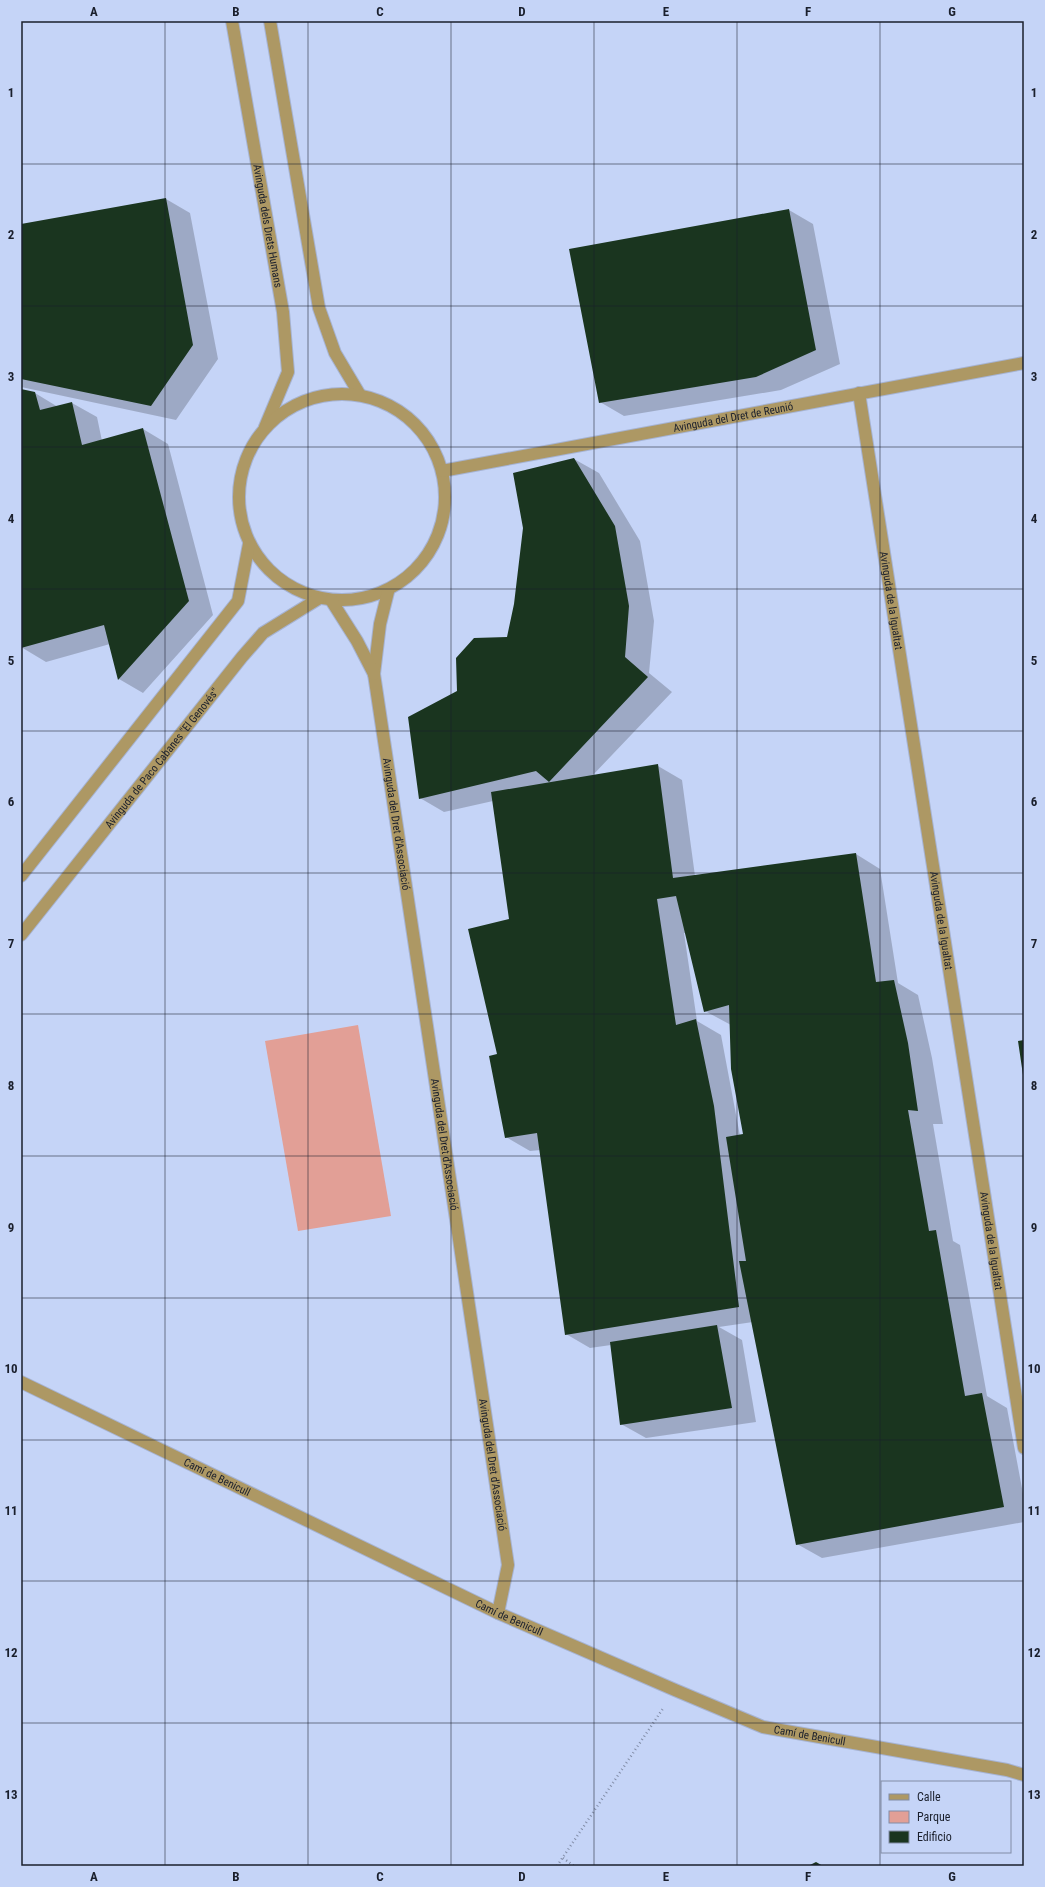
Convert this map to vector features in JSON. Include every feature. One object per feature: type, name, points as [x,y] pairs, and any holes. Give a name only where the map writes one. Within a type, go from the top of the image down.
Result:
[{"type":"street","name":"Avinguda dels Drets Humans","points":[[232,21],[283,312],[288,372],[265,427],[242,469],[238,505],[249,544]]},
{"type":"street","points":[[270,21],[319,308],[335,353],[360,395]]},
{"type":"street","name":"Avinguda del Dret de Reunió","points":[[442,471],[1024,363]]},
{"type":"street","name":"Avinguda de la Igualtat","points":[[859,394],[1024,1448]]},
{"type":"street","points":[[249,544],[285,584],[318,599],[353,601],[388,592],[411,576],[434,548],[444,519],[445,483],[439,460],[420,429],[393,407],[360,395],[324,395],[296,404],[265,427]]},
{"type":"street","points":[[21,876],[238,601],[249,544]]},
{"type":"street","name":"Avinguda del Dret d'Associació","points":[[388,592],[380,624],[374,674],[508,1565],[498,1613]]},
{"type":"street","name":"Avinguda de Paco Cabanes \"El Genovés\"","points":[[21,935],[242,657],[263,633],[318,599]]},
{"type":"street","name":"Avinguda del Dret d'Associació","points":[[331,600],[357,641],[374,674]]},
{"type":"street","name":"Camí de Benicull","points":[[21,1382],[498,1613],[763,1727],[1007,1770],[1024,1775]]},
{"type":"path","points":[[557,1866],[675,1690]]},
{"type":"path","points":[[563,1858],[574,1866]]},
{"type":"green space","points":[[358,1025],[391,1216],[298,1231],[265,1041]]},
{"type":"building","points":[[166,198],[193,345],[151,406],[21,379],[21,224]]},
{"type":"building","points":[[789,209],[816,350],[756,377],[599,403],[569,249]]},
{"type":"building","points":[[21,389],[35,392],[40,410],[72,402],[82,445],[143,428],[189,601],[118,680],[104,625],[21,648]]},
{"type":"building","points":[[574,458],[615,526],[629,606],[625,657],[648,677],[549,782],[536,771],[419,799],[408,717],[457,691],[456,658],[474,638],[507,637],[514,604],[523,528],[513,473]]},
{"type":"building","points":[[658,764],[673,878],[856,853],[876,982],[894,980],[908,1043],[918,1111],[908,1110],[929,1231],[936,1230],[965,1396],[982,1393],[1004,1507],[796,1545],[739,1261],[746,1261],[726,1137],[743,1134],[731,1069],[729,1005],[704,1012],[676,896],[657,899],[676,1025],[696,1019],[714,1106],[739,1307],[565,1335],[537,1133],[505,1138],[489,1056],[497,1054],[468,929],[509,919],[491,792]]},
{"type":"building","points":[[1024,1040],[1024,1075],[1023,1075],[1018,1041]]},
{"type":"building","points":[[717,1325],[732,1408],[620,1425],[610,1342]]},
{"type":"building","points":[[816,1862],[823,1866],[808,1866]]}]
